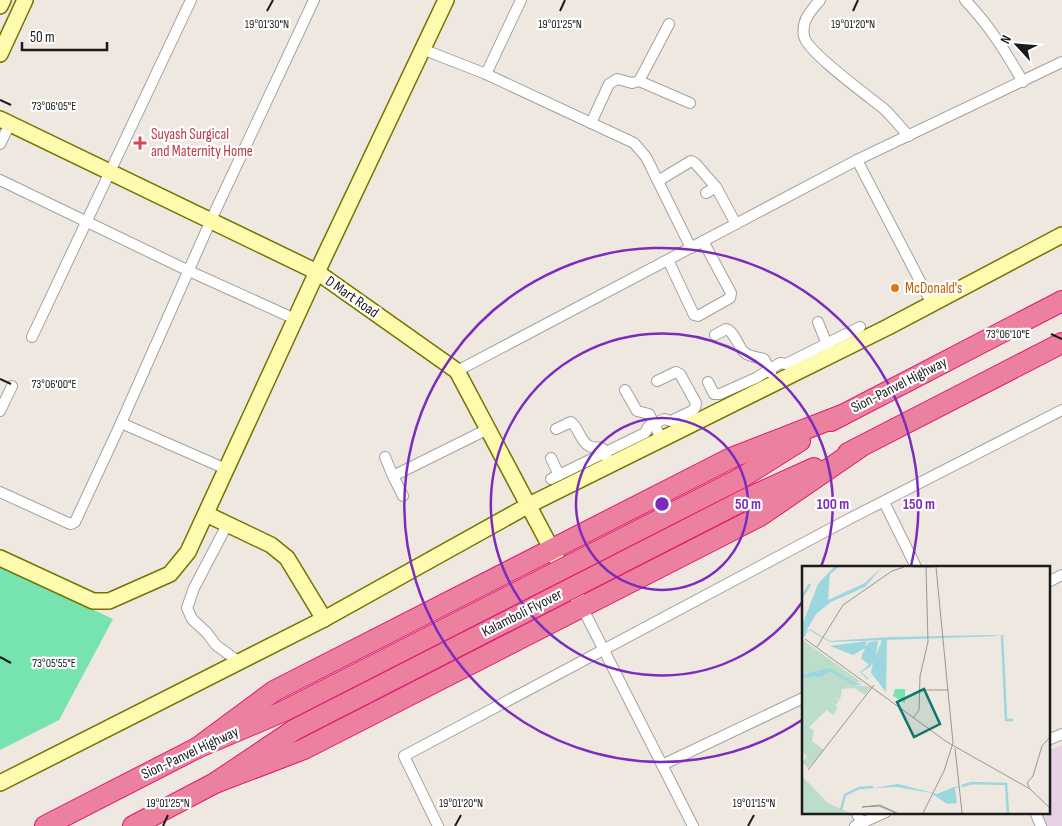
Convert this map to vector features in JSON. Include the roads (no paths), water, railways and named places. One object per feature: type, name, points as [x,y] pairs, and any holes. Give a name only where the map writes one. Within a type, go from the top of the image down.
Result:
[{"type":"highway","name":"Sion-Panvel Highway","points":[[741,478],[842,415],[1062,300]]},
{"type":"highway","points":[[215,783],[304,749],[760,516],[859,448],[1062,343]]},
{"type":"highway","points":[[197,748],[274,692],[731,458],[842,415]]},
{"type":"highway","name":"Kalamboli Flyover","points":[[294,730],[750,497],[859,448]]},
{"type":"highway","name":"Kalamboli Flyover","points":[[284,711],[741,478]]},
{"type":"highway","name":"Sion-Panvel Highway","points":[[45,826],[197,748],[284,711]]},
{"type":"highway","name":"Sion-Panvel Highway","points":[[132,826],[215,783],[294,730]]},
{"type":"street","points":[[0,6],[2,0]]},
{"type":"street","points":[[0,54],[25,0]]},
{"type":"street","points":[[32,337],[191,0]]},
{"type":"street","points":[[0,492],[71,524],[76,520],[211,220],[314,0]]},
{"type":"street","points":[[0,558],[93,601],[109,601],[170,574],[188,552],[317,272],[446,0]]},
{"type":"street","points":[[486,74],[521,0]]},
{"type":"street","points":[[820,0],[804,19],[805,42],[816,54],[884,109],[909,136]]},
{"type":"street","points":[[965,0],[982,17],[1005,50],[1023,82]]},
{"type":"street","points":[[639,81],[669,24]]},
{"type":"street","points":[[422,49],[486,74],[634,142],[646,157],[691,248]]},
{"type":"street","points":[[457,371],[857,160],[1062,62]]},
{"type":"street","points":[[591,123],[609,84],[617,79],[632,82],[639,81],[690,103]]},
{"type":"street","points":[[0,144],[5,122]]},
{"type":"street","name":"D Mart Road","points":[[5,122],[317,272],[457,371],[582,607]]},
{"type":"street","points":[[857,160],[932,304]]},
{"type":"street","points":[[658,181],[691,161],[695,163],[716,187],[736,224]]},
{"type":"street","points":[[0,180],[189,272],[296,319]]},
{"type":"street","points":[[706,193],[716,187]]},
{"type":"street","points":[[708,382],[714,394],[720,394],[756,378],[780,363],[786,364],[829,349],[932,304],[1062,235]]},
{"type":"street","points":[[668,260],[694,315],[698,316],[730,298],[730,293],[703,241]]},
{"type":"street","points":[[818,322],[829,349]]},
{"type":"street","points":[[715,335],[726,328],[730,330],[743,352],[748,356],[764,359],[775,383]]},
{"type":"street","points":[[551,458],[555,477],[662,440],[775,383],[860,328]]},
{"type":"street","points":[[0,783],[324,619],[529,506],[607,459],[645,433],[648,427],[664,420],[670,421],[695,408],[696,403],[680,374],[676,372],[657,381]]},
{"type":"street","points":[[0,411],[12,386]]},
{"type":"street","points":[[625,390],[637,412],[649,414],[662,440]]},
{"type":"street","points":[[438,826],[404,756],[604,649],[1062,410]]},
{"type":"street","points":[[556,429],[571,422],[575,424],[584,441],[590,447],[602,448],[607,459]]},
{"type":"street","points":[[121,423],[226,469]]},
{"type":"street","points":[[393,476],[488,429]]},
{"type":"street","points":[[385,457],[403,496]]},
{"type":"street","points":[[884,502],[916,566]]},
{"type":"street","points":[[206,514],[271,545],[287,558],[324,619]]},
{"type":"street","points":[[227,525],[191,594],[187,608],[192,619],[207,633],[216,645],[239,662]]},
{"type":"street","points":[[1050,581],[1062,575]]},
{"type":"street","points":[[582,607],[693,826]]},
{"type":"street","points":[[662,765],[802,702]]},
{"type":"street","points":[[1050,739],[1062,734]]},
{"type":"street","points":[[860,825],[882,814]]},
{"type":"street","points":[[1036,814],[1041,826]]},
{"type":"place","name":"Suyash Surgical and Maternity Home","points":[[140,143]]},
{"type":"place","name":"McDonald's","points":[[895,288]]}]
